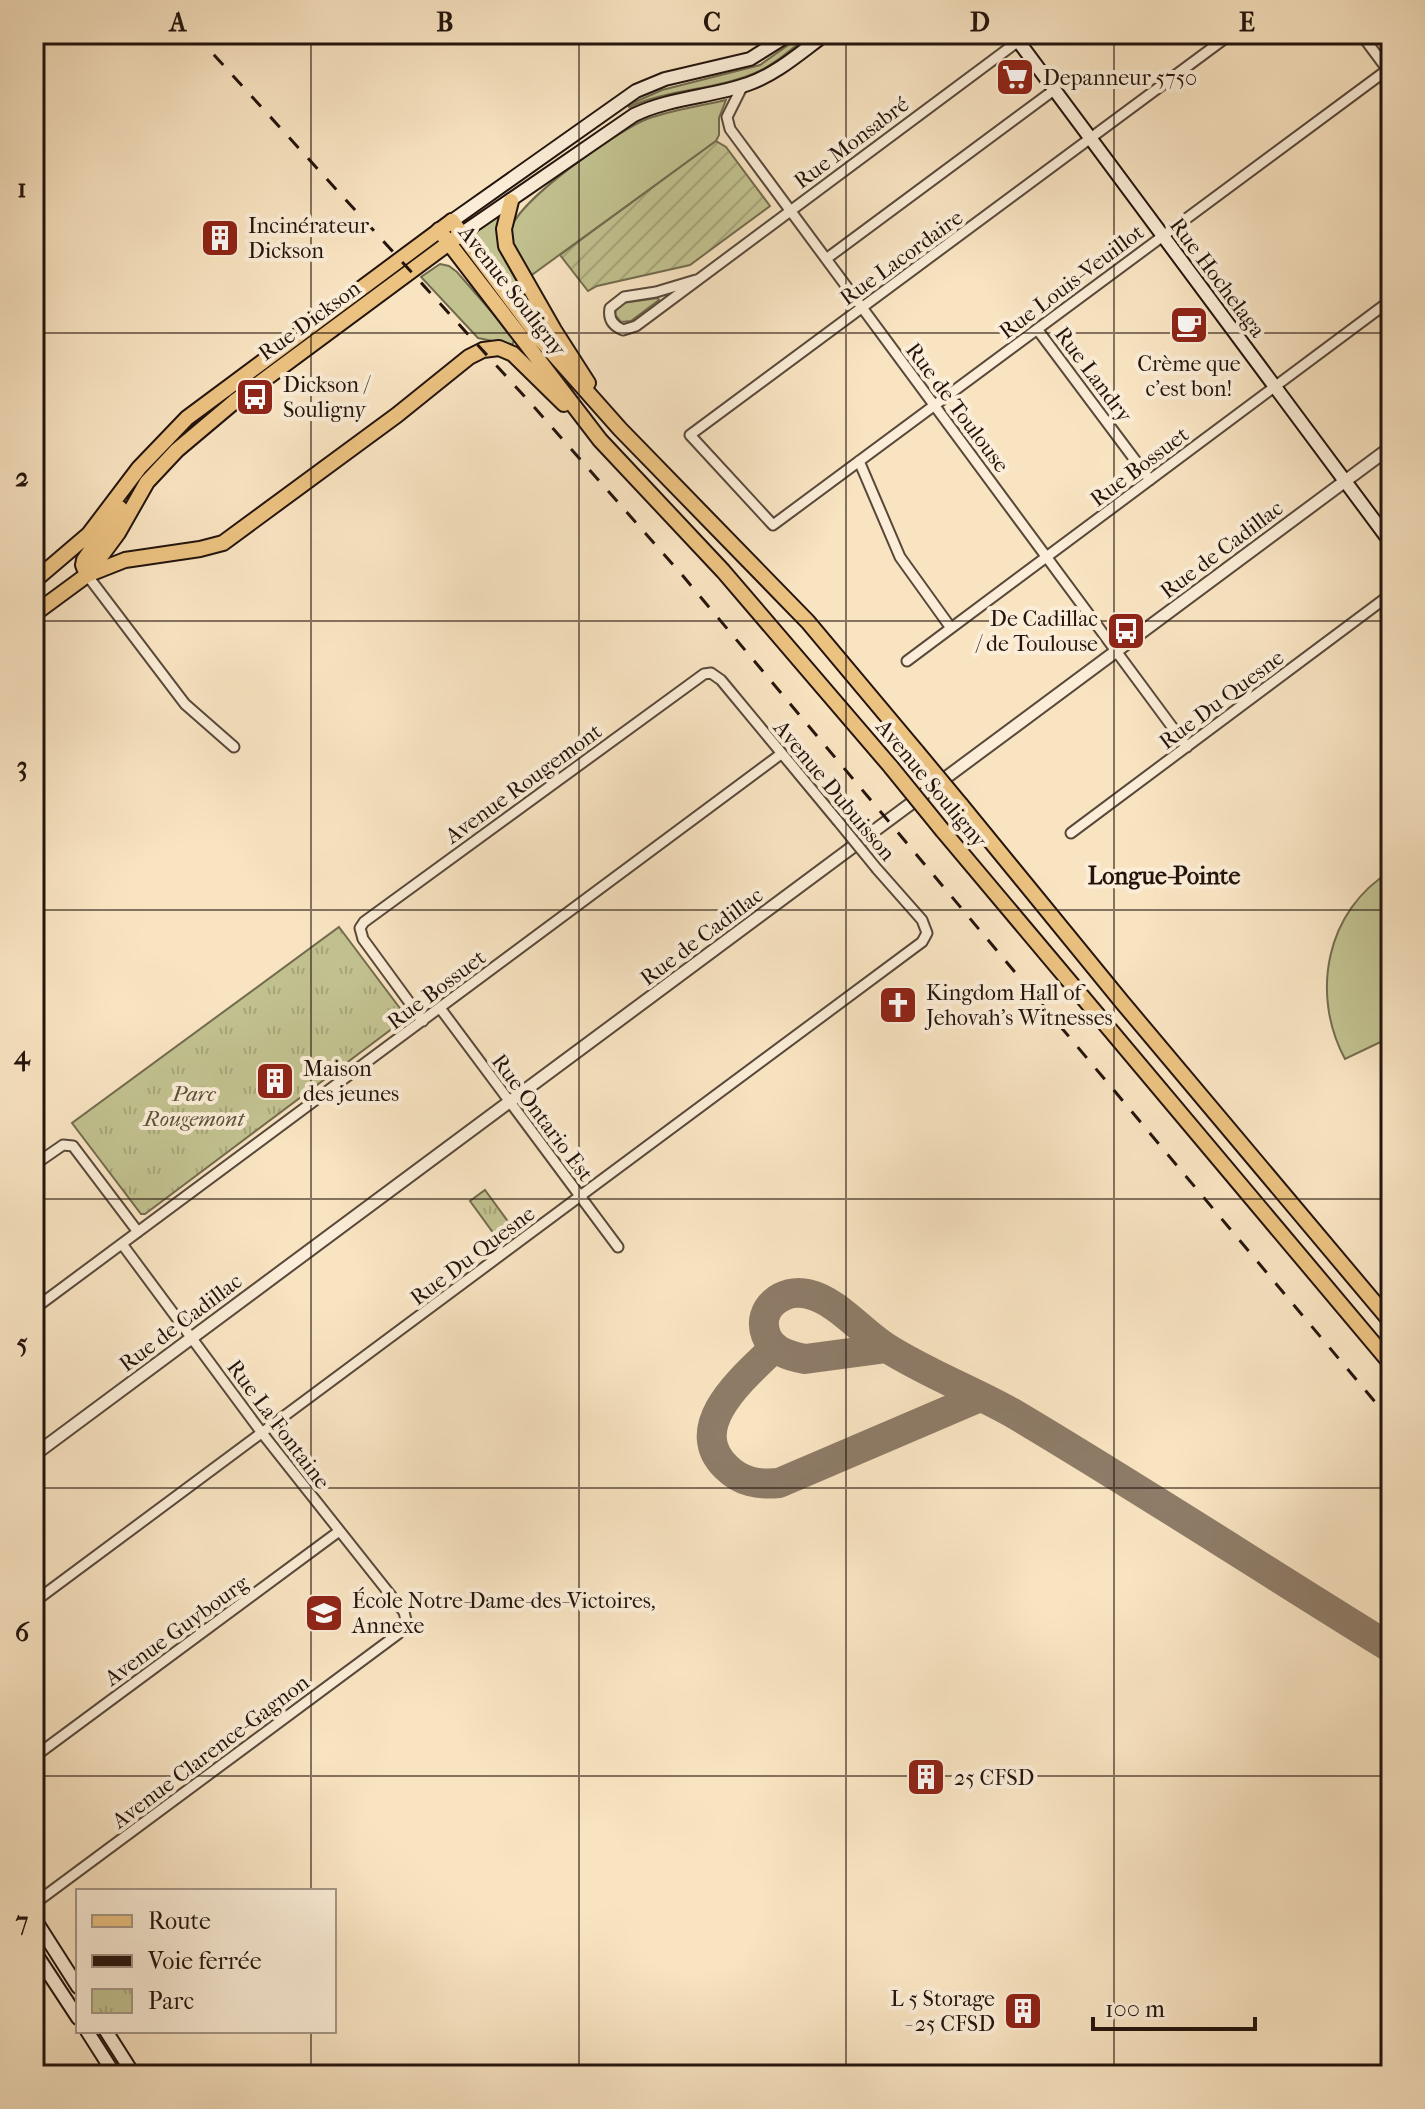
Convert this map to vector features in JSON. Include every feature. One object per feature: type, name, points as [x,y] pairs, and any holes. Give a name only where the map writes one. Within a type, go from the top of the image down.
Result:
[{"type":"main road","name":"Rue Dickson","points":[[34,614],[87,575],[113,541],[147,482],[177,450],[234,402],[636,91],[665,79],[750,59],[790,34]]},
{"type":"main road","name":"Rue Dickson","points":[[454,233],[511,201],[634,115],[743,85],[778,69],[826,34]]},
{"type":"main road","name":"Rue Hochelaga","points":[[1020,36],[1054,90],[1391,543]]},
{"type":"main road","points":[[511,201],[504,234],[513,261],[554,330],[620,429]]},
{"type":"main road","name":"Rue Dickson","points":[[34,581],[89,534],[150,455],[187,418],[439,230]]},
{"type":"main road","name":"Avenue Souligny","points":[[439,230],[454,233],[541,340],[620,429],[808,622],[1391,1322]]},
{"type":"main road","name":"Avenue Souligny","points":[[454,233],[600,440],[723,571],[891,767],[1391,1364]]},
{"type":"main road","points":[[150,455],[109,527],[84,560],[87,575],[125,560],[223,543],[397,415],[469,357],[483,350],[499,348],[519,357],[600,440]]},
{"type":"main road","points":[[34,1918],[76,1984]]},
{"type":"main road","points":[[34,1951],[76,2015]]},
{"type":"main road","points":[[88,2033],[115,2075]]},
{"type":"main road","points":[[107,2033],[134,2075]]},
{"type":"street","name":"Rue Lacordaire","points":[[773,525],[690,435],[1231,34]]},
{"type":"street","points":[[1361,34],[1390,70]]},
{"type":"street","name":"Rue Monsabré","points":[[696,280],[656,292],[618,298],[610,308],[610,319],[623,330],[636,326],[1020,36]]},
{"type":"street","name":"Rue Louis-Veuillot","points":[[773,525],[1390,70]]},
{"type":"street","name":"Rue de Toulouse","points":[[743,85],[727,117],[727,124],[1187,747]]},
{"type":"street","points":[[826,259],[1054,90]]},
{"type":"street","name":"Rue Bossuet","points":[[907,661],[1391,300]]},
{"type":"street","name":"Rue Landry","points":[[1037,329],[1150,480]]},
{"type":"street","name":"Rue de Cadillac","points":[[34,1455],[1391,447]]},
{"type":"street","points":[[859,461],[900,557],[951,628]]},
{"type":"street","points":[[87,575],[185,704],[234,747]]},
{"type":"street","name":"Rue Du Quesne","points":[[1071,833],[1391,594]]},
{"type":"street","name":"Avenue Dubuisson","points":[[711,673],[721,680],[922,920],[927,933]]},
{"type":"street","name":"Avenue Rougemont","points":[[423,1021],[363,939],[360,928],[369,917],[698,678],[711,673]]},
{"type":"street","name":"Rue Bossuet","points":[[34,1309],[781,754]]},
{"type":"street","name":"Rue Du Quesne","points":[[34,1602],[918,945],[927,933]]},
{"type":"street","name":"Rue Ontario Est","points":[[440,1008],[618,1247]]},
{"type":"street","points":[[34,1165],[68,1144],[79,1151],[138,1232]]},
{"type":"street","name":"Rue La Fontaine","points":[[122,1244],[262,1433],[404,1612],[407,1624]]},
{"type":"street","name":"Avenue Guybourg","points":[[34,1757],[338,1532]]},
{"type":"street","name":"Avenue Clarence-Gagnon","points":[[34,1904],[398,1634],[407,1624]]},
{"type":"green space","points":[[804,34],[811,34],[755,73],[628,105],[662,90],[760,65]]},
{"type":"green space","points":[[726,100],[719,118],[716,141],[529,277],[513,250],[510,232],[529,203],[570,168],[633,126],[647,119]]},
{"type":"green space","points":[[716,141],[726,147],[770,206],[690,265],[597,286],[588,291],[560,255]]},
{"type":"green space","points":[[499,215],[505,254],[536,314],[532,317],[475,236],[478,230]]},
{"type":"green space","points":[[440,264],[457,272],[515,339],[512,345],[478,338],[421,277]]},
{"type":"green space","points":[[658,298],[631,321],[621,322],[615,315],[616,308],[622,303]]},
{"type":"green space","points":[[1391,871],[1391,1037],[1345,1059],[1334,1034],[1328,1008],[1330,955],[1351,908],[1369,888]]},
{"type":"green space","name":"Parc Rougemont","points":[[339,927],[405,1019],[141,1214],[72,1123]]},
{"type":"green space","points":[[485,1190],[512,1227],[497,1238],[470,1201]]},
{"type":"taxiway","points":[[887,1348],[805,1359],[793,1356],[777,1349],[769,1341],[764,1325],[765,1316],[774,1302],[789,1294],[808,1294],[829,1303],[887,1348],[1016,1415],[1391,1648]]},
{"type":"taxiway","points":[[775,1347],[724,1401],[715,1418],[712,1434],[715,1451],[726,1467],[750,1481],[779,1483],[980,1397]]},
{"type":"railway","points":[[195,34],[535,408],[683,576],[1391,1421]]},
{"type":"place","name":"Depanneur 5750","points":[[1015,77]]},
{"type":"place","name":"Incinérateur Dickson","points":[[220,238]]},
{"type":"place","name":"Crème que c'est bon!","points":[[1189,325]]},
{"type":"place","name":"Dickson / Souligny","points":[[255,397]]},
{"type":"place","name":"De Cadillac / de Toulouse","points":[[1126,631]]},
{"type":"place","name":"Kingdom Hall of Jehovah's Witnesses","points":[[898,1005]]},
{"type":"place","name":"Maison des jeunes","points":[[275,1081]]},
{"type":"place","name":"École Notre-Dame-des-Victoires, Annexe","points":[[324,1613]]},
{"type":"place","name":"25 CFSD","points":[[926,1777]]},
{"type":"place","name":"L 5 Storage - 25 CFSD","points":[[1023,2011]]},
{"type":"district","name":"Longue-Pointe","points":[[1164,876]]}]
